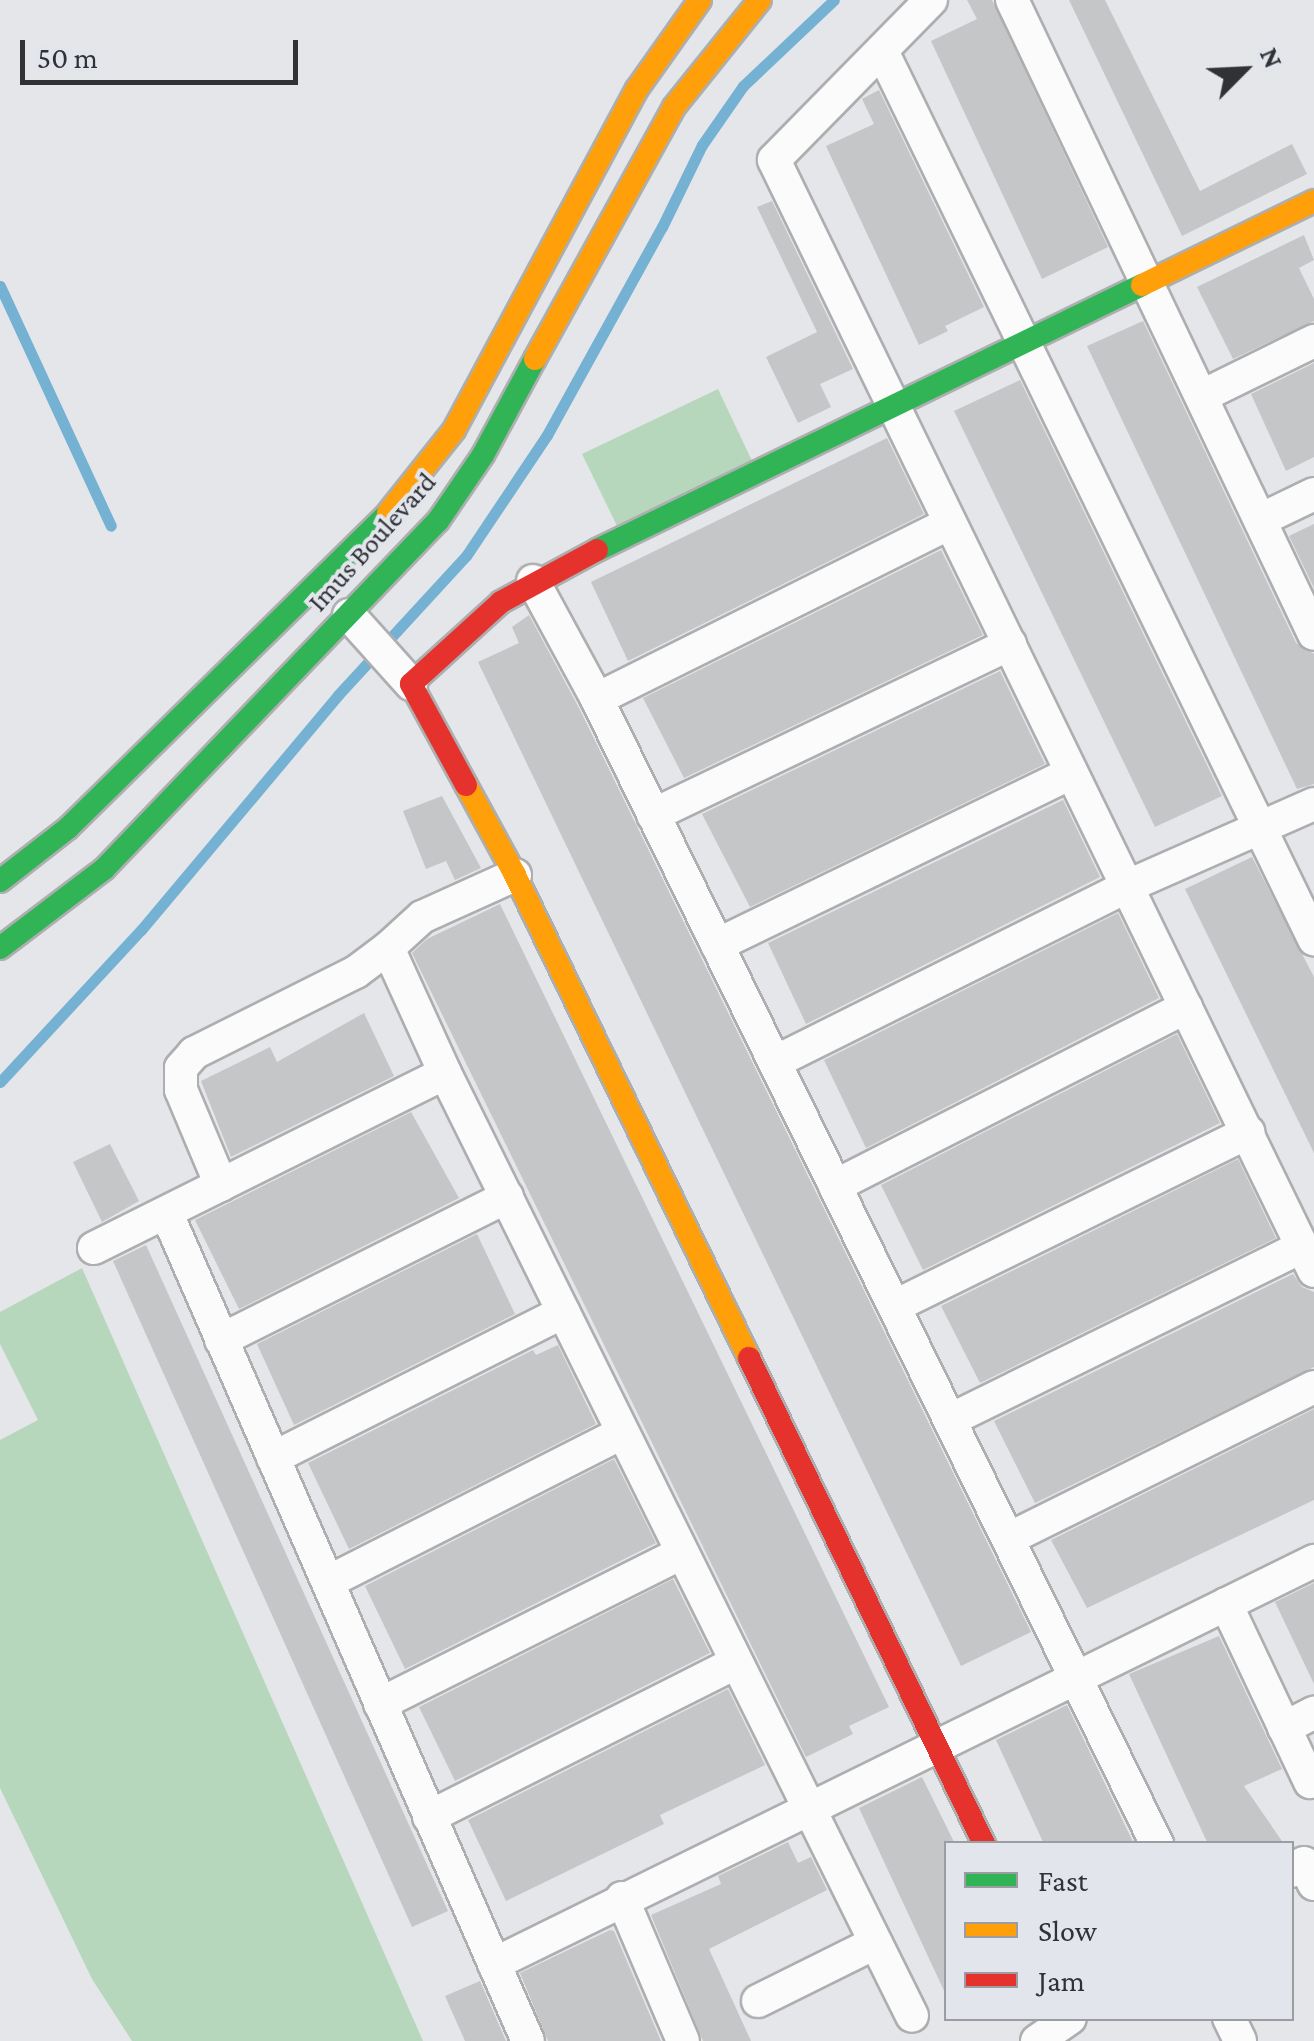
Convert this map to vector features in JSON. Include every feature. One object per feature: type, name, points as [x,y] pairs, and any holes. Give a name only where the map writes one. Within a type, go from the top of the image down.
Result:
[{"type":"main road","name":"Imus Boulevard","points":[[0,880],[68,828],[405,497],[454,430],[637,89],[700,0]]},
{"type":"main road","name":"Imus Boulevard","points":[[0,948],[104,869],[358,624],[438,521],[483,455],[674,107],[760,0]]},
{"type":"main road","points":[[983,1841],[515,876],[402,673],[532,581],[1314,201]]},
{"type":"street","points":[[931,0],[774,160],[1308,1259],[950,1420]]},
{"type":"street","points":[[1012,0],[1149,279],[1314,634]]},
{"type":"street","points":[[882,51],[1314,939]]},
{"type":"street","points":[[1202,396],[1314,342]]},
{"type":"street","points":[[1260,520],[1314,494]]},
{"type":"street","points":[[597,700],[950,522]]},
{"type":"street","points":[[532,581],[654,815],[1156,1841]]},
{"type":"street","points":[[358,624],[402,673]]},
{"type":"street","points":[[654,815],[1010,644]]},
{"type":"street","points":[[717,945],[1072,773]]},
{"type":"street","points":[[775,1062],[1128,886],[1314,804]]},
{"type":"street","points":[[221,1186],[181,1090],[182,1068],[194,1053],[356,972],[422,917],[515,876]]},
{"type":"street","points":[[388,948],[506,1198],[912,2016]]},
{"type":"street","points":[[835,1186],[1186,1007]]},
{"type":"street","points":[[94,1248],[445,1073]]},
{"type":"street","points":[[895,1306],[1248,1132]]},
{"type":"street","points":[[221,1340],[506,1198]]},
{"type":"street","points":[[166,1214],[528,2041]]},
{"type":"street","points":[[273,1458],[563,1312]]},
{"type":"street","points":[[1008,1539],[1314,1387]]},
{"type":"street","points":[[328,1582],[622,1434]]},
{"type":"street","points":[[380,1704],[681,1553]]},
{"type":"street","points":[[494,1964],[806,1807],[1314,1561]]},
{"type":"street","points":[[1226,1604],[1310,1782]]},
{"type":"street","points":[[429,1817],[735,1663]]},
{"type":"street","points":[[1284,1728],[1314,1714]]},
{"type":"street","points":[[1294,1870],[1304,1863],[1314,1884]]},
{"type":"street","points":[[622,1898],[682,2041]]},
{"type":"street","points":[[758,2001],[875,1943]]},
{"type":"street","points":[[1037,2041],[1066,2021]]},
{"type":"green space","points":[[718,389],[754,465],[619,530],[582,454]]},
{"type":"green space","points":[[82,1268],[423,2041],[132,2041],[92,1979],[0,1788],[0,1440],[38,1420],[0,1344],[0,1312]]},
{"type":"building","points":[[967,0],[992,0],[1108,247],[1042,279],[931,41],[977,19]]},
{"type":"building","points":[[1069,0],[1105,0],[1200,191],[1292,144],[1307,174],[1182,236]]},
{"type":"building","points":[[879,90],[984,307],[945,326],[948,331],[919,345],[826,146],[874,124],[862,99]]},
{"type":"building","points":[[772,201],[853,369],[820,384],[831,407],[798,423],[766,357],[817,332],[757,207]]},
{"type":"building","points":[[1304,235],[1314,260],[1299,268],[1314,299],[1314,321],[1233,359],[1197,287]]},
{"type":"building","points":[[1143,321],[1296,643],[1314,654],[1314,784],[1297,789],[1087,346]]},
{"type":"building","points":[[1314,363],[1314,457],[1286,471],[1251,394]]},
{"type":"building","points":[[1020,380],[1222,796],[1155,827],[954,411]]},
{"type":"building","points":[[887,438],[924,514],[628,661],[591,582]]},
{"type":"building","points":[[1314,524],[1314,588],[1289,536]]},
{"type":"building","points":[[941,550],[983,635],[684,778],[643,698]]},
{"type":"building","points":[[529,615],[579,708],[1031,1632],[961,1666],[478,662],[519,643],[512,627]]},
{"type":"building","points":[[1000,671],[1045,764],[750,907],[702,814]]},
{"type":"building","points":[[442,796],[481,868],[455,880],[446,861],[426,869],[403,811]]},
{"type":"building","points":[[1063,800],[1100,877],[806,1024],[768,943]]},
{"type":"building","points":[[1252,857],[1314,977],[1314,1153],[1185,889]]},
{"type":"building","points":[[500,904],[889,1707],[849,1726],[853,1734],[806,1757],[412,953],[427,939]]},
{"type":"building","points":[[1118,913],[1159,998],[866,1148],[824,1060]]},
{"type":"building","points":[[364,1013],[394,1076],[231,1157],[201,1081],[270,1047],[277,1062]]},
{"type":"building","points":[[1177,1034],[1220,1123],[923,1270],[881,1185]]},
{"type":"building","points":[[411,1112],[459,1198],[239,1309],[195,1220]]},
{"type":"building","points":[[110,1144],[139,1201],[102,1222],[73,1162]]},
{"type":"building","points":[[1238,1159],[1276,1238],[980,1383],[941,1306]]},
{"type":"building","points":[[477,1234],[515,1314],[294,1425],[257,1344]]},
{"type":"building","points":[[146,1245],[448,1911],[412,1927],[113,1261]]},
{"type":"building","points":[[1293,1274],[1302,1287],[1314,1292],[1314,1367],[1035,1503],[994,1421]]},
{"type":"building","points":[[558,1345],[596,1424],[349,1549],[308,1463],[533,1350],[536,1355]]},
{"type":"building","points":[[1314,1409],[1314,1500],[1087,1608],[1051,1540]]},
{"type":"building","points":[[614,1459],[656,1543],[405,1669],[365,1586]]},
{"type":"building","points":[[673,1579],[710,1653],[455,1781],[419,1707]]},
{"type":"building","points":[[1314,1583],[1314,1684],[1275,1602]]},
{"type":"building","points":[[1219,1636],[1282,1769],[1244,1786],[1282,1841],[1207,1841],[1129,1674]]},
{"type":"building","points":[[728,1689],[765,1765],[660,1815],[664,1824],[506,1901],[468,1820]]},
{"type":"building","points":[[1067,1705],[1133,1841],[1043,1841],[996,1740]]},
{"type":"building","points":[[922,1777],[954,1841],[944,1841],[944,1991],[859,1808]]},
{"type":"building","points":[[788,1842],[798,1863],[811,1857],[827,1890],[709,1949],[751,2041],[703,2041],[651,1915],[721,1884],[718,1876]]},
{"type":"building","points":[[614,1931],[661,2041],[548,2041],[520,1973]]},
{"type":"building","points":[[480,1981],[506,2041],[465,2041],[445,1996]]},
{"type":"waterway","points":[[0,1082],[141,930],[338,695],[466,556],[547,435],[662,227],[702,145],[743,86],[834,0]]},
{"type":"waterway","points":[[0,286],[111,526]]},
{"type":"traffic: fast","points":[[597,550],[1142,285]]},
{"type":"traffic: fast","points":[[0,948],[104,869],[438,521],[483,455],[535,359]]},
{"type":"traffic: fast","points":[[0,881],[68,828],[388,513]]},
{"type":"traffic: slow","points":[[388,513],[454,430],[637,89],[700,0]]},
{"type":"traffic: slow","points":[[535,359],[674,107],[760,0]]},
{"type":"traffic: slow","points":[[1142,285],[1314,201]]},
{"type":"traffic: slow","points":[[466,785],[515,875],[749,1358]]},
{"type":"traffic: jam","points":[[466,785],[411,684],[501,602],[597,550]]},
{"type":"traffic: jam","points":[[749,1358],[983,1841]]}]
